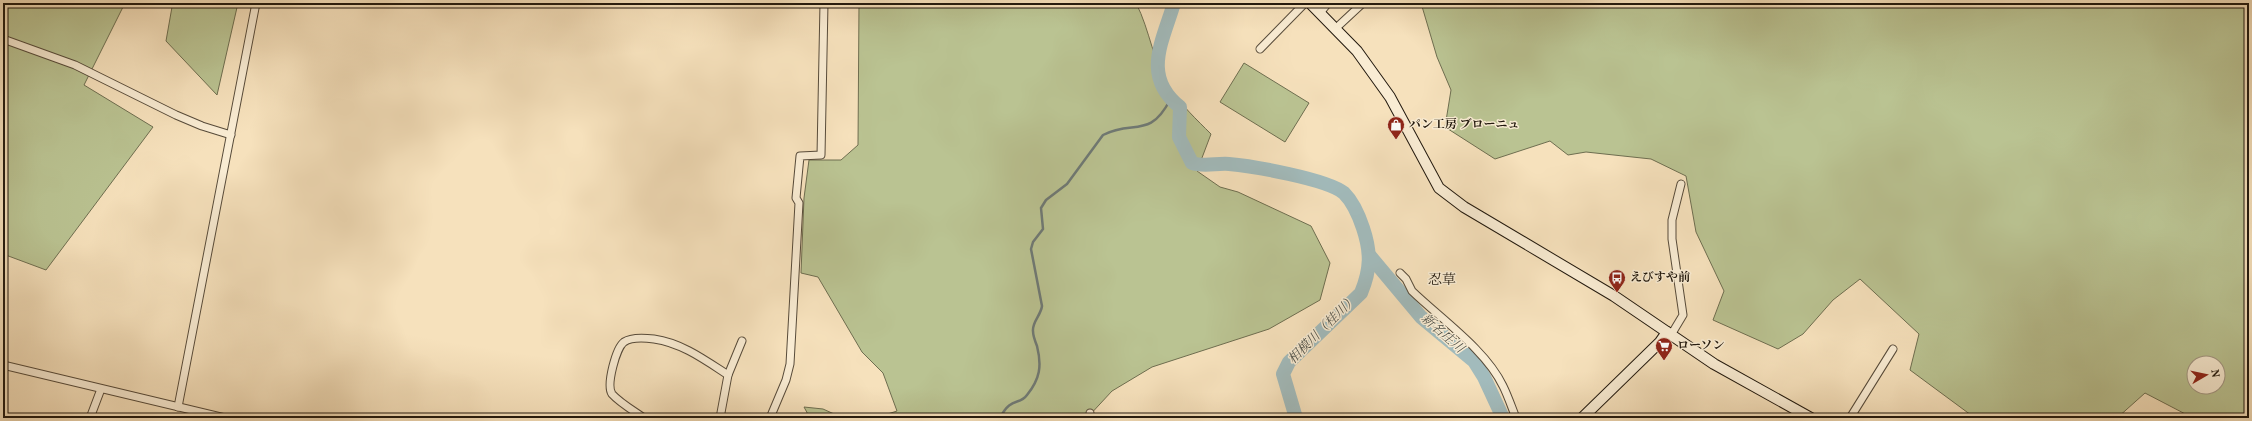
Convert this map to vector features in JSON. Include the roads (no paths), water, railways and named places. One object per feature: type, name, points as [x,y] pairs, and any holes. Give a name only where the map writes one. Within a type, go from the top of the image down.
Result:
[{"type":"street","points":[[178,407],[256,3]]},
{"type":"street","points":[[770,418],[786,380],[790,364],[799,203],[796,198],[800,156],[821,155],[824,3]]},
{"type":"street","points":[[1260,49],[1305,3]]},
{"type":"street","points":[[1310,3],[1357,50],[1390,97],[1439,188],[1464,207],[1614,296],[1714,364],[1811,418]]},
{"type":"street","points":[[1320,13],[1328,3]]},
{"type":"street","points":[[1335,29],[1363,3]]},
{"type":"street","points":[[3,39],[75,65],[182,118],[231,135]]},
{"type":"street","points":[[1582,418],[1669,333],[1683,315],[1672,239],[1672,220],[1681,184]]},
{"type":"street","points":[[1400,274],[1406,279],[1412,291],[1476,349],[1503,385],[1516,418]]},
{"type":"street","points":[[644,418],[612,393],[609,382],[618,352],[623,343],[631,339],[655,339],[688,348],[728,375]]},
{"type":"street","points":[[720,418],[728,375],[742,340]]},
{"type":"street","points":[[1850,418],[1893,349]]},
{"type":"street","points":[[3,365],[225,418]]},
{"type":"street","points":[[90,418],[101,389]]},
{"type":"waterway","name":"相模川（桂川）","points":[[1174,3],[1161,44],[1158,58],[1158,70],[1161,83],[1168,95],[1180,107],[1179,137],[1192,163],[1201,165],[1229,164],[1254,167],[1306,178],[1335,188],[1344,193],[1353,205],[1360,219],[1366,237],[1369,260],[1367,276],[1361,293],[1289,362],[1283,374],[1296,418]]},
{"type":"waterway","points":[[1000,418],[1011,404],[1021,400],[1027,395],[1035,383],[1039,372],[1039,353],[1033,328],[1042,306],[1031,249],[1033,242],[1043,229],[1041,208],[1046,200],[1067,184],[1103,135],[1123,128],[1147,124],[1155,120],[1170,100]]},
{"type":"waterway","name":"新名庄川","points":[[1370,256],[1421,317],[1474,361],[1484,377],[1503,418]]},
{"type":"place","name":"パン工房 ブローニュ","points":[[1396,140]]},
{"type":"place","name":"えびすや前","points":[[1617,293]]},
{"type":"place","name":"ローソン","points":[[1664,361]]},
{"type":"district","name":"忍草","points":[[1442,280]]}]
